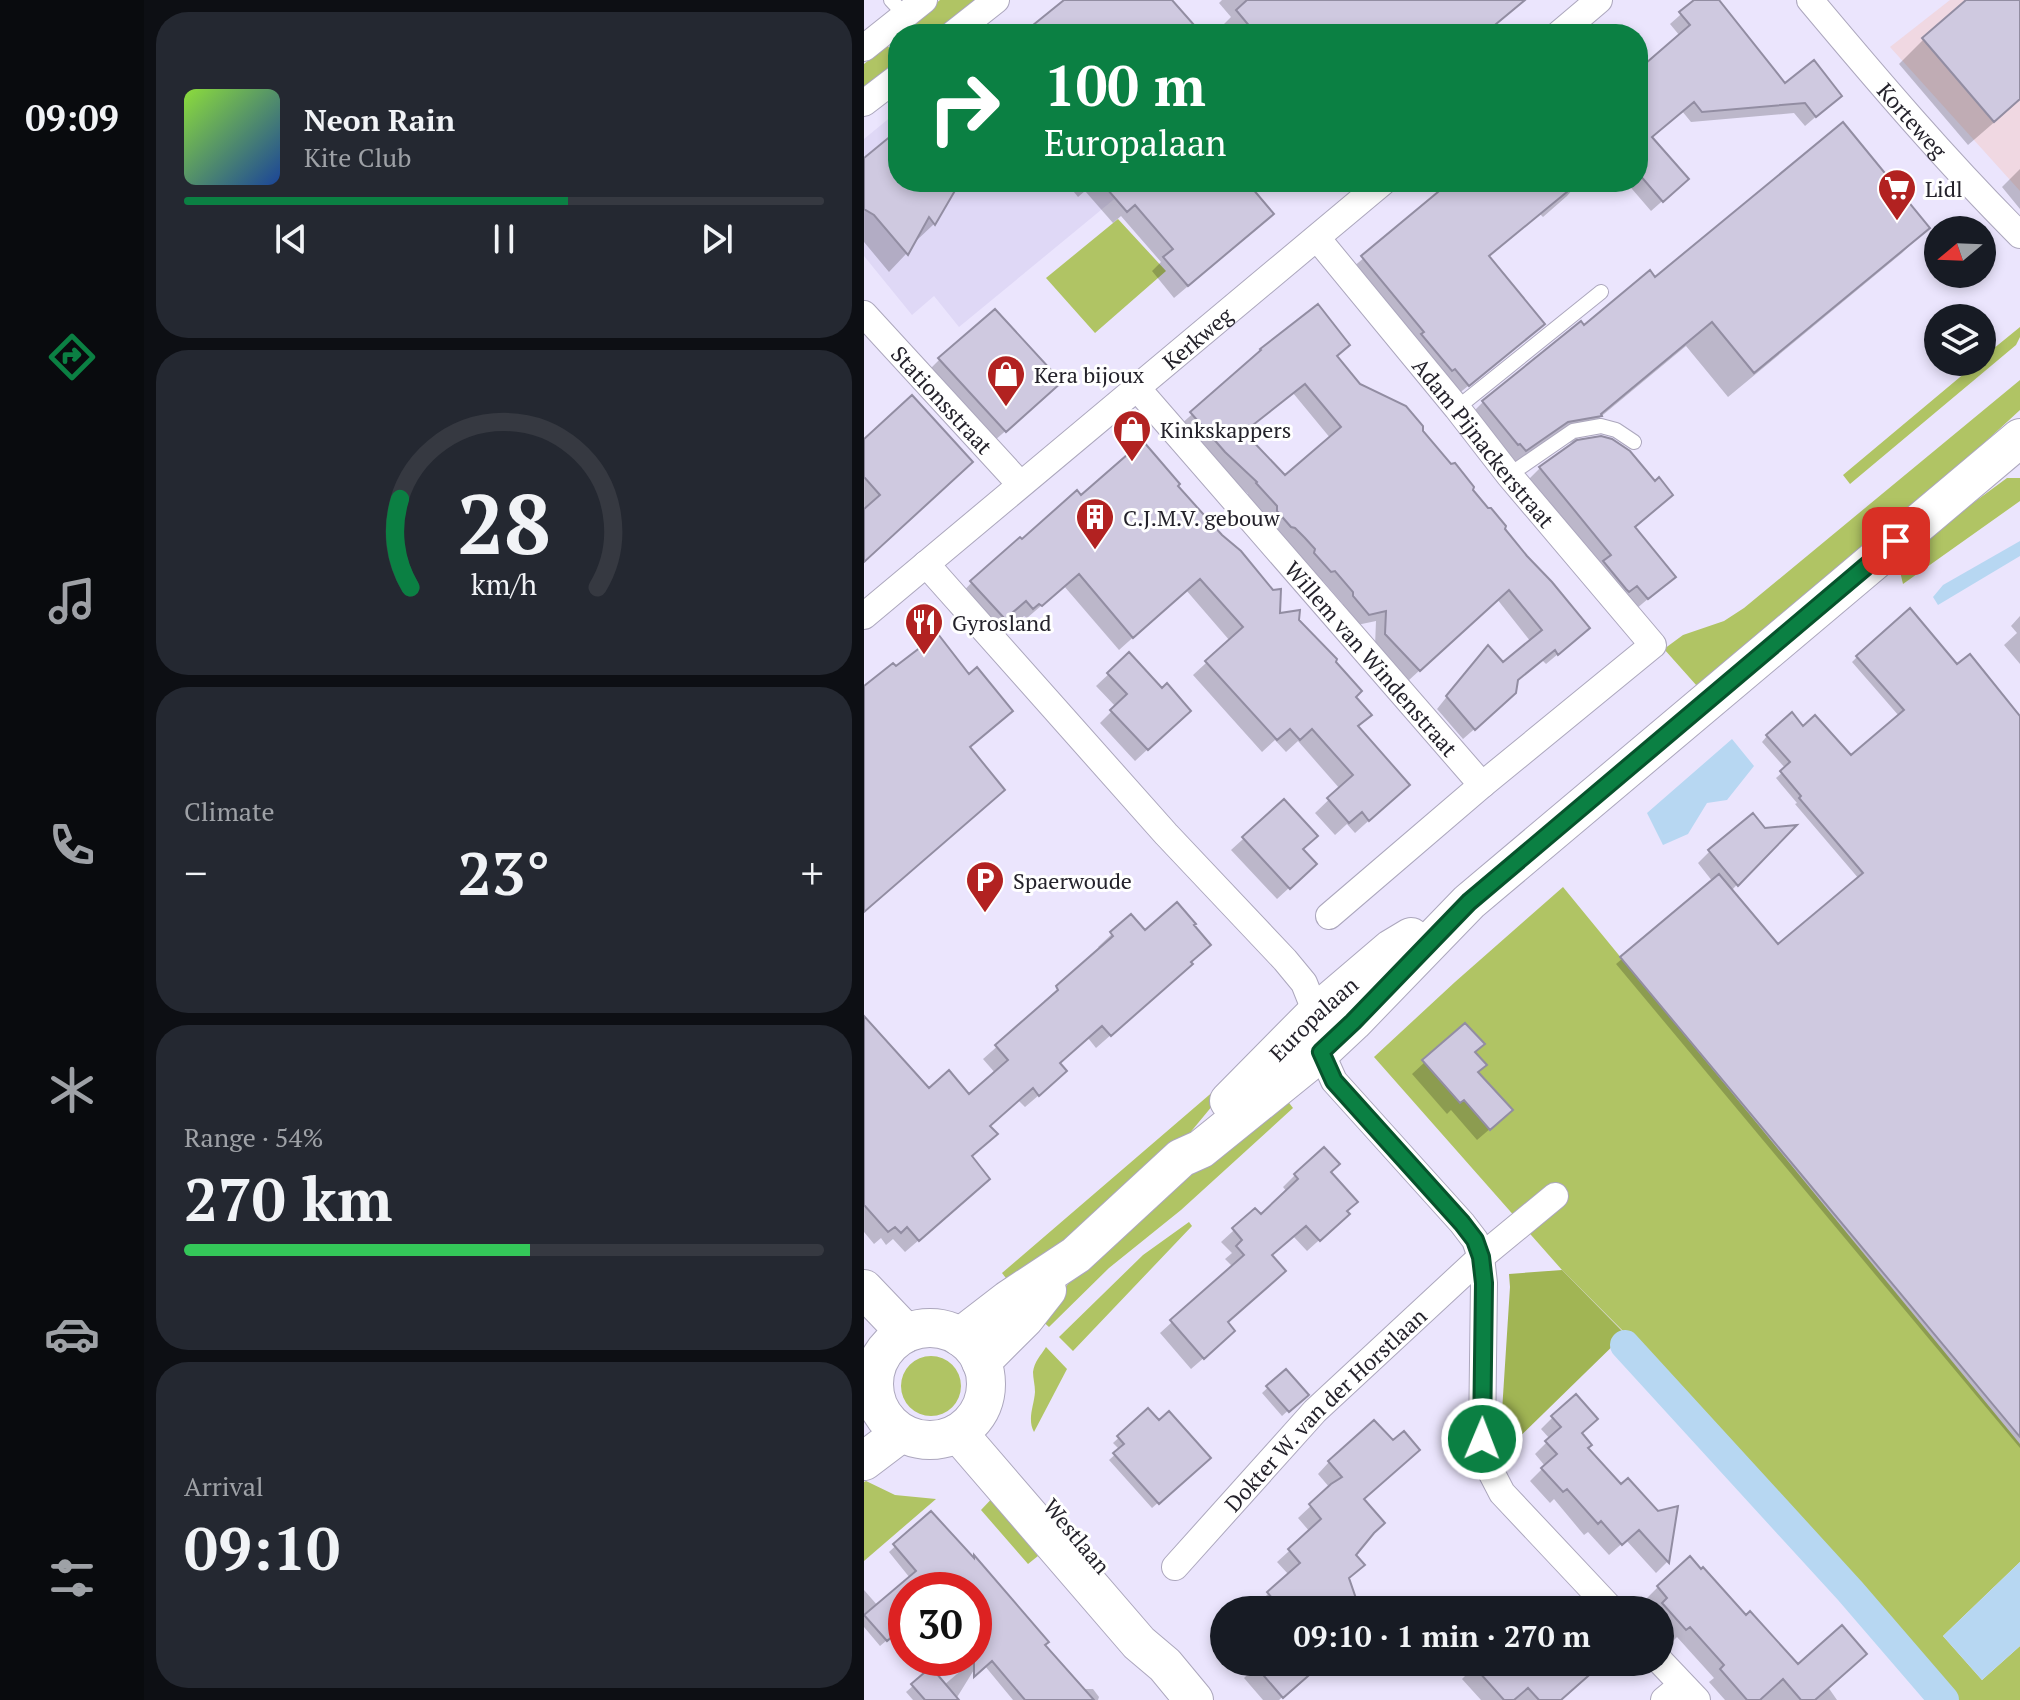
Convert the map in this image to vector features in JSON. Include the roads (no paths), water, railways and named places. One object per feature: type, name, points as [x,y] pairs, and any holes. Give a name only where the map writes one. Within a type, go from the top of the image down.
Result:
[{"type":"main road","name":"Europalaan","points":[[971,1349],[1025,1318],[1076,1255],[1181,1158],[1201,1149],[1318,1031],[1353,1022],[1469,902],[2019,437]]},
{"type":"main road","points":[[864,1289],[883,1343],[874,1383],[881,1422],[864,1461]]},
{"type":"main road","points":[[881,1422],[919,1440],[949,1438],[967,1425],[984,1401],[986,1385],[971,1349],[943,1329],[915,1330],[883,1343]]},
{"type":"main road","name":"Westlaan","points":[[967,1425],[1139,1643],[1165,1665],[1194,1700]]},
{"type":"street","points":[[966,24],[996,0]]},
{"type":"street","points":[[1571,24],[1599,0]]},
{"type":"street","name":"Korteweg","points":[[1810,0],[1867,68],[2020,235]]},
{"type":"street","points":[[864,48],[907,5]]},
{"type":"street","points":[[864,103],[888,85]]},
{"type":"street","name":"Kerkweg","points":[[864,616],[1371,192]]},
{"type":"street","name":"Adam Pijnackerstraat","points":[[1317,238],[1509,475],[1653,645],[1482,785]]},
{"type":"street","name":"Stationsstraat","points":[[864,314],[1020,484]]},
{"type":"street","name":"Willem van Windenstraat","points":[[1137,388],[1482,785]]},
{"type":"street","points":[[926,564],[1166,834],[1304,983],[1334,1081],[1475,1240],[1484,1283],[1482,1439],[1488,1466],[1502,1493],[1599,1596]]},
{"type":"street","points":[[1329,916],[1482,785]]},
{"type":"street","name":"Dokter W. van der Horstlaan","points":[[1175,1567],[1315,1411],[1481,1257],[1555,1196]]},
{"type":"street","points":[[1669,1676],[1681,1695]]},
{"type":"lane","points":[[1457,408],[1601,292]]},
{"type":"lane","points":[[1509,475],[1573,431],[1601,426],[1616,430],[1634,442]]},
{"type":"water","points":[[2020,541],[2020,556],[1938,605],[1933,597],[1943,585]]},
{"type":"water","points":[[1732,739],[1754,766],[1727,800],[1707,803],[1688,834],[1663,845],[1647,813]]},
{"type":"water","points":[[2020,1562],[2020,1646],[1982,1680],[1943,1636]]},
{"type":"waterway","points":[[1625,1345],[1850,1591],[1944,1700]]},
{"type":"place","name":"Lidl","points":[[1897,222]]},
{"type":"place","name":"Kera bijoux","points":[[1006,408]]},
{"type":"place","name":"Kinkskappers","points":[[1132,463]]},
{"type":"place","name":"C.J.M.V. gebouw","points":[[1095,551]]},
{"type":"place","name":"Gyrosland","points":[[924,656]]},
{"type":"place","name":"Spaerwoude","points":[[985,914]]}]
